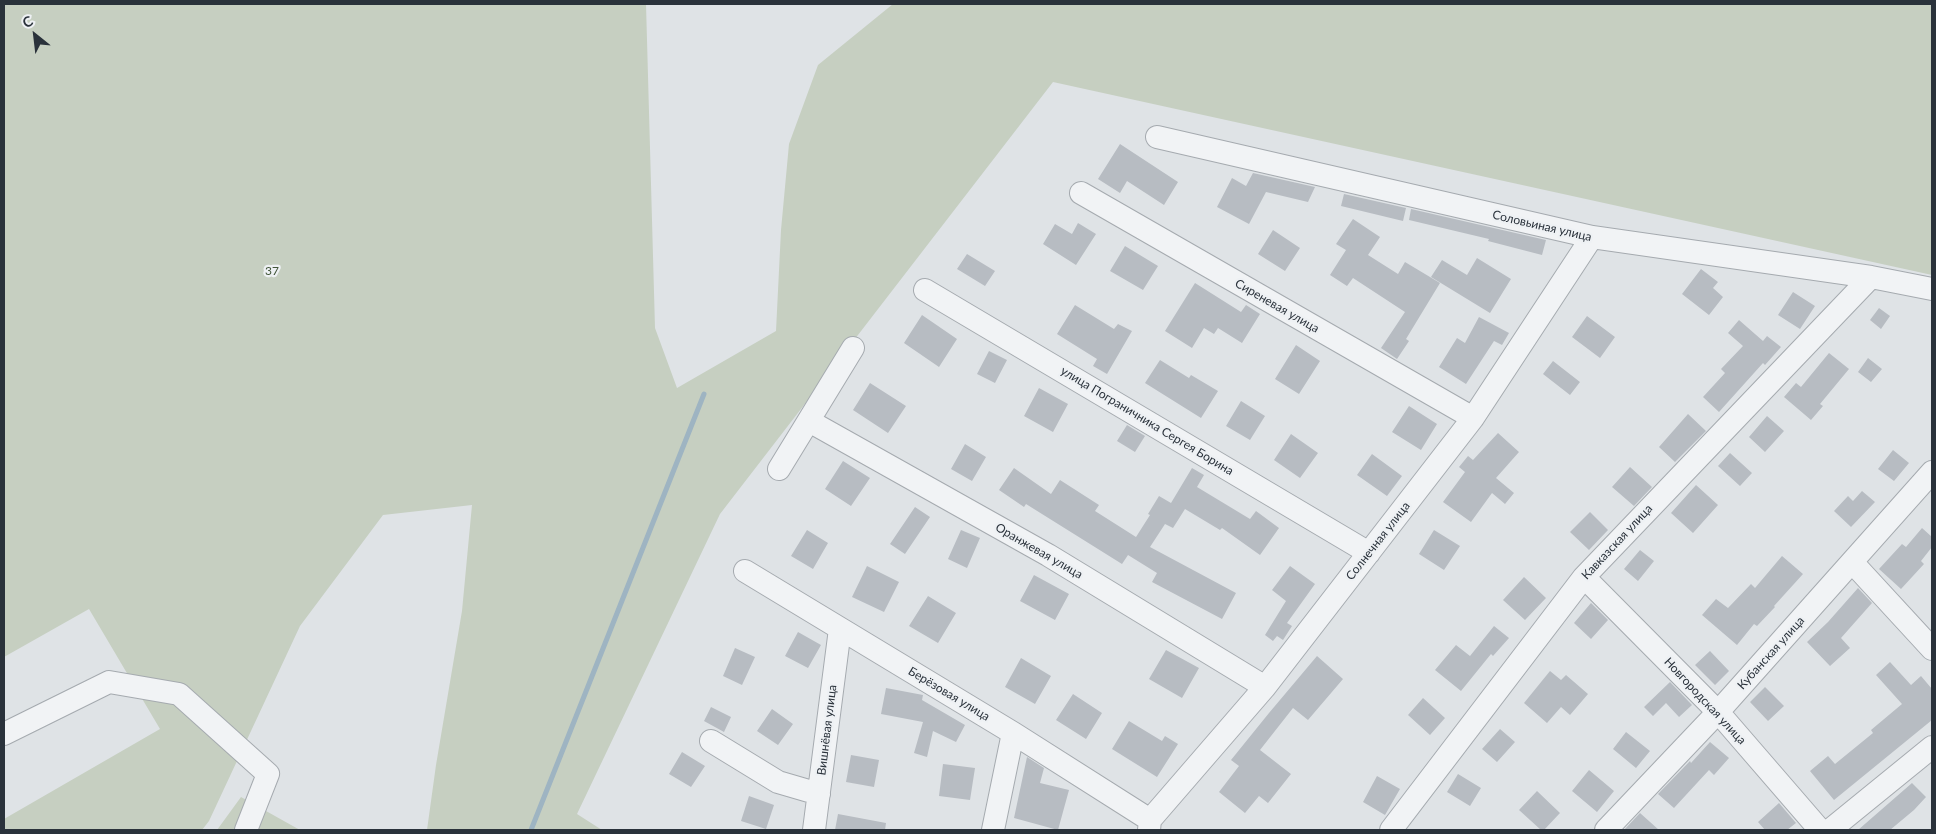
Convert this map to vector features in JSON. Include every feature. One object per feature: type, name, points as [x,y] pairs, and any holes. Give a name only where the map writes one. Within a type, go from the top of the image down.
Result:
[{"type":"street","name":"Соловьиная улица","points":[[1157,137],[1592,238],[1871,277],[1932,289]]},
{"type":"street","name":"Сиреневая улица","points":[[1081,194],[1473,418]]},
{"type":"street","name":"Солнечная улица","points":[[1150,825],[1264,687],[1473,418],[1592,238]]},
{"type":"street","name":"Кавказская улица","points":[[1391,830],[1584,577],[1871,277]]},
{"type":"street","name":"улица Пограничника Сергея Борина","points":[[925,290],[1369,553]]},
{"type":"street","points":[[779,469],[853,348]]},
{"type":"street","name":"Оранжевая улица","points":[[809,421],[1048,555],[1264,687]]},
{"type":"street","name":"Кубанская улица","points":[[1606,830],[1718,712],[1932,472]]},
{"type":"street","points":[[1852,562],[1932,649]]},
{"type":"street","name":"Берёзовая улица","points":[[745,571],[1013,733],[1150,825]]},
{"type":"street","name":"Новгородская улица","points":[[1584,577],[1718,712],[1820,830]]},
{"type":"street","name":"Вишнёвая улица","points":[[814,830],[840,629]]},
{"type":"street","points":[[4,734],[109,682],[179,694],[268,774],[246,830]]},
{"type":"street","points":[[993,830],[1013,733]]},
{"type":"street","points":[[711,741],[778,782],[819,794]]},
{"type":"street","points":[[1830,830],[1932,747]]},
{"type":"green space","name":"37","points":[[4,4],[646,4],[655,328],[677,388],[776,331],[781,230],[789,144],[818,65],[893,4],[1932,4],[1932,275],[1053,82],[720,514],[577,814],[602,830],[427,830],[462,611],[472,505],[383,515],[300,626],[209,821],[202,830],[4,830],[4,819],[160,729],[89,609],[4,657]]},
{"type":"green space","points":[[241,797],[300,830],[217,830]]},
{"type":"building","points":[[1120,144],[1178,182],[1164,205],[1127,181],[1120,193],[1098,179]]},
{"type":"building","points":[[1253,173],[1315,187],[1308,202],[1266,192],[1249,224],[1217,207],[1232,178],[1246,186]]},
{"type":"building","points":[[1344,194],[1406,208],[1403,221],[1341,206]]},
{"type":"building","points":[[1411,209],[1546,240],[1542,255],[1488,241],[1489,239],[1409,220]]},
{"type":"building","points":[[1353,219],[1380,237],[1368,255],[1398,274],[1405,262],[1440,283],[1406,339],[1409,341],[1397,359],[1381,348],[1405,312],[1353,278],[1347,286],[1330,275],[1346,250],[1336,244]]},
{"type":"building","points":[[1078,223],[1096,234],[1076,265],[1043,244],[1055,224],[1072,234]]},
{"type":"building","points":[[1273,230],[1300,248],[1285,271],[1258,254]]},
{"type":"building","points":[[1125,246],[1158,266],[1143,290],[1110,271]]},
{"type":"building","points":[[967,254],[995,271],[985,286],[957,269]]},
{"type":"building","points":[[1477,258],[1511,279],[1490,313],[1431,277],[1442,260],[1467,275]]},
{"type":"building","points":[[1701,269],[1718,282],[1713,288],[1723,297],[1709,315],[1682,294]]},
{"type":"building","points":[[1195,283],[1241,312],[1246,305],[1260,314],[1242,343],[1218,328],[1214,334],[1204,328],[1192,348],[1165,331]]},
{"type":"building","points":[[1793,292],[1815,306],[1800,329],[1778,315]]},
{"type":"building","points":[[1075,305],[1114,329],[1118,324],[1132,331],[1107,374],[1093,366],[1097,359],[1057,334]]},
{"type":"building","points":[[1879,308],[1890,316],[1881,329],[1870,320]]},
{"type":"building","points":[[922,315],[957,339],[939,367],[904,343]]},
{"type":"building","points":[[1587,316],[1615,337],[1600,358],[1572,337]]},
{"type":"building","points":[[1479,317],[1509,333],[1502,345],[1494,341],[1466,384],[1439,367],[1457,338],[1465,343]]},
{"type":"building","points":[[1739,320],[1763,341],[1767,336],[1781,347],[1765,365],[1763,363],[1719,412],[1703,397],[1725,373],[1721,369],[1743,346],[1728,333]]},
{"type":"building","points":[[1296,345],[1320,361],[1299,394],[1275,379]]},
{"type":"building","points":[[989,351],[1007,360],[995,383],[977,374]]},
{"type":"building","points":[[1829,353],[1849,369],[1820,404],[1823,406],[1811,420],[1784,397],[1796,383],[1801,387]]},
{"type":"building","points":[[1868,358],[1882,369],[1871,382],[1858,372]]},
{"type":"building","points":[[1160,360],[1189,378],[1191,375],[1218,391],[1201,418],[1145,383]]},
{"type":"building","points":[[1553,361],[1580,382],[1570,395],[1543,374]]},
{"type":"building","points":[[870,383],[906,406],[888,433],[853,410]]},
{"type":"building","points":[[1039,388],[1068,404],[1053,432],[1024,416]]},
{"type":"building","points":[[1241,401],[1265,416],[1250,440],[1226,426]]},
{"type":"building","points":[[1409,406],[1437,424],[1421,450],[1392,432]]},
{"type":"building","points":[[1688,414],[1706,431],[1675,462],[1659,447]]},
{"type":"building","points":[[1767,416],[1784,431],[1765,452],[1749,437]]},
{"type":"building","points":[[1127,425],[1145,436],[1135,452],[1117,441]]},
{"type":"building","points":[[1498,433],[1519,452],[1496,478],[1514,493],[1505,504],[1492,493],[1471,522],[1443,502],[1465,472],[1459,467],[1468,456],[1473,460]]},
{"type":"building","points":[[1291,434],[1318,453],[1300,478],[1274,460]]},
{"type":"building","points":[[965,444],[986,457],[972,481],[951,469]]},
{"type":"building","points":[[1893,450],[1909,463],[1894,481],[1878,469]]},
{"type":"building","points":[[1730,453],[1752,473],[1740,486],[1718,466]]},
{"type":"building","points":[[1372,454],[1402,476],[1387,496],[1357,475]]},
{"type":"building","points":[[843,461],[870,478],[851,506],[825,489]]},
{"type":"building","points":[[1630,467],[1652,487],[1634,506],[1612,487]]},
{"type":"building","points":[[1014,468],[1051,494],[1060,480],[1099,505],[1095,511],[1136,537],[1159,496],[1171,503],[1192,468],[1204,475],[1197,487],[1250,519],[1256,511],[1279,528],[1260,555],[1222,528],[1220,530],[1185,509],[1173,528],[1165,524],[1150,547],[1236,593],[1222,619],[1152,582],[1157,573],[1128,555],[1122,564],[1026,504],[1024,507],[999,490]]},
{"type":"building","points":[[1696,485],[1718,505],[1693,533],[1671,513]]},
{"type":"building","points":[[1862,491],[1875,502],[1851,527],[1834,511],[1848,496],[1853,501]]},
{"type":"building","points":[[915,507],[930,517],[905,554],[890,544]]},
{"type":"building","points":[[1590,512],[1608,530],[1589,550],[1570,532]]},
{"type":"building","points":[[1922,528],[1932,537],[1932,547],[1921,561],[1924,564],[1901,589],[1879,569],[1902,544],[1906,547]]},
{"type":"building","points":[[807,530],[828,543],[813,569],[791,556]]},
{"type":"building","points":[[961,530],[980,538],[967,568],[948,559]]},
{"type":"building","points":[[1434,530],[1460,546],[1444,570],[1419,554]]},
{"type":"building","points":[[1640,550],[1654,561],[1638,581],[1624,569]]},
{"type":"building","points":[[1782,556],[1803,574],[1775,607],[1757,626],[1754,624],[1737,645],[1702,615],[1716,599],[1728,608],[1751,584],[1755,588]]},
{"type":"building","points":[[867,566],[899,582],[884,612],[852,597]]},
{"type":"building","points":[[1290,566],[1315,584],[1287,623],[1292,626],[1283,640],[1277,636],[1273,641],[1265,635],[1286,601],[1272,590]]},
{"type":"building","points":[[1034,575],[1069,594],[1055,620],[1020,601]]},
{"type":"building","points":[[1524,577],[1546,598],[1525,620],[1503,600]]},
{"type":"building","points":[[1858,588],[1872,603],[1841,638],[1850,648],[1830,666],[1807,642],[1828,622]]},
{"type":"building","points":[[928,596],[956,613],[938,643],[909,626]]},
{"type":"building","points":[[1591,603],[1608,620],[1591,639],[1574,623]]},
{"type":"building","points":[[1494,626],[1509,638],[1493,656],[1491,654],[1461,691],[1435,670],[1456,645],[1470,656]]},
{"type":"building","points":[[798,632],[821,645],[808,668],[785,656]]},
{"type":"building","points":[[735,648],[755,657],[742,685],[723,676]]},
{"type":"building","points":[[1166,650],[1199,668],[1182,698],[1149,679]]},
{"type":"building","points":[[1710,651],[1729,671],[1715,685],[1695,665]]},
{"type":"building","points":[[1317,656],[1343,679],[1308,720],[1293,708],[1260,750],[1291,774],[1268,803],[1259,796],[1245,813],[1219,792],[1239,766],[1231,760]]},
{"type":"building","points":[[1021,658],[1051,676],[1035,704],[1005,687]]},
{"type":"building","points":[[1890,662],[1911,685],[1921,676],[1932,689],[1932,720],[1834,800],[1810,771],[1828,756],[1835,764],[1873,733],[1871,730],[1902,704],[1876,675]]},
{"type":"building","points":[[1550,671],[1561,680],[1566,675],[1588,694],[1570,715],[1561,707],[1547,723],[1524,703]]},
{"type":"building","points":[[1670,682],[1692,705],[1679,717],[1666,703],[1653,716],[1644,707]]},
{"type":"building","points":[[1765,687],[1784,706],[1768,721],[1750,702]]},
{"type":"building","points":[[886,688],[923,695],[922,700],[965,725],[956,742],[933,731],[927,757],[914,753],[923,722],[881,714]]},
{"type":"building","points":[[1073,694],[1102,713],[1086,739],[1056,720]]},
{"type":"building","points":[[1423,698],[1445,718],[1430,735],[1408,715]]},
{"type":"building","points":[[711,707],[731,717],[724,732],[704,721]]},
{"type":"building","points":[[772,709],[793,724],[778,745],[757,731]]},
{"type":"building","points":[[1129,721],[1162,741],[1165,736],[1178,744],[1157,777],[1112,749]]},
{"type":"building","points":[[1500,729],[1515,742],[1497,762],[1482,749]]},
{"type":"building","points":[[1626,732],[1650,751],[1636,768],[1613,749]]},
{"type":"building","points":[[1710,742],[1729,758],[1714,775],[1709,770],[1674,808],[1658,794]]},
{"type":"building","points":[[682,752],[705,766],[691,787],[669,774]]},
{"type":"building","points":[[851,755],[879,760],[874,787],[846,782]]},
{"type":"building","points":[[1027,757],[1044,768],[1040,783],[1069,790],[1058,830],[1014,818]]},
{"type":"building","points":[[943,764],[975,768],[970,800],[939,796]]},
{"type":"building","points":[[1589,770],[1614,791],[1597,812],[1572,791]]},
{"type":"building","points":[[1458,774],[1481,788],[1470,806],[1447,792]]},
{"type":"building","points":[[1377,776],[1400,789],[1385,815],[1363,802]]},
{"type":"building","points":[[1912,783],[1926,797],[1914,810],[1890,830],[1858,830]]},
{"type":"building","points":[[1537,791],[1560,813],[1544,830],[1541,830],[1519,810]]},
{"type":"building","points":[[749,796],[774,805],[766,829],[741,821]]},
{"type":"building","points":[[1779,803],[1796,823],[1787,830],[1765,830],[1758,822]]},
{"type":"building","points":[[1640,813],[1659,830],[1624,830]]},
{"type":"building","points":[[838,814],[886,823],[885,830],[835,830]]},
{"type":"waterway","points":[[531,830],[704,394]]}]
